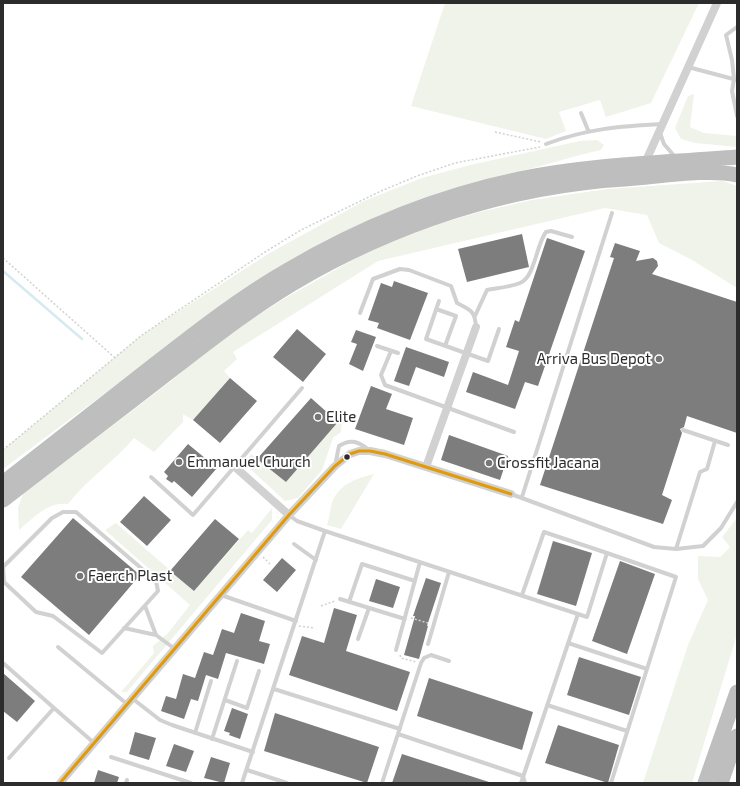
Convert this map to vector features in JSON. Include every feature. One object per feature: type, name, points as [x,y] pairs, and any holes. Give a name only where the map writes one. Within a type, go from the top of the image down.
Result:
[{"type":"highway","points":[[4,495],[245,315],[291,285],[354,250],[436,217],[479,203],[523,192],[682,168],[737,157]]},
{"type":"highway","points":[[4,495],[206,325],[288,270],[348,238],[410,212],[474,190],[562,171],[645,163],[737,175]]},
{"type":"highway","points":[[705,783],[737,692]]},
{"type":"highway","points":[[721,783],[737,736]]},
{"type":"street","points":[[645,163],[717,3]]},
{"type":"street","points":[[426,467],[476,327]]},
{"type":"street","points":[[60,783],[289,515],[335,466],[350,454],[359,451],[370,451],[511,494]]},
{"type":"street","points":[[235,467],[289,515]]},
{"type":"lane","points":[[737,27],[726,35],[736,80],[732,91],[737,116]]},
{"type":"lane","points":[[688,67],[736,80]]},
{"type":"lane","points":[[581,112],[588,130]]},
{"type":"lane","points":[[546,144],[588,130],[661,127],[664,144],[682,168]]},
{"type":"lane","points":[[522,497],[612,213]]},
{"type":"lane","points":[[476,327],[475,316],[487,290],[522,283],[530,274],[541,238],[546,232],[551,231],[572,237]]},
{"type":"lane","points":[[360,313],[372,279],[400,269],[409,270],[451,286],[457,303],[470,309],[475,316]]},
{"type":"lane","points":[[439,301],[426,339],[488,361],[499,329]]},
{"type":"lane","points":[[436,309],[456,316],[446,346]]},
{"type":"lane","points":[[377,346],[398,353]]},
{"type":"lane","points":[[391,351],[381,375],[385,385],[514,432]]},
{"type":"lane","points":[[151,477],[193,514],[302,388]]},
{"type":"lane","points":[[683,430],[728,445]]},
{"type":"lane","points":[[335,466],[339,446],[346,441],[360,442],[370,451]]},
{"type":"lane","points":[[676,549],[700,472],[707,469],[716,441]]},
{"type":"lane","points":[[511,494],[654,548],[676,549],[703,546],[721,528],[737,502]]},
{"type":"lane","points":[[62,512],[76,512],[156,581],[158,591],[124,628],[102,653],[53,616],[36,612],[4,582],[3,567],[52,518],[62,512]]},
{"type":"lane","points":[[289,515],[297,521],[325,531],[587,616],[607,553]]},
{"type":"lane","points":[[242,783],[296,623],[325,531]]},
{"type":"lane","points":[[522,595],[544,532],[676,577],[611,783]]},
{"type":"lane","points":[[294,544],[316,560]]},
{"type":"lane","points":[[396,649],[420,562]]},
{"type":"lane","points":[[349,602],[362,564],[415,581]]},
{"type":"lane","points":[[428,644],[449,572]]},
{"type":"lane","points":[[221,595],[296,623]]},
{"type":"lane","points":[[340,599],[404,619]]},
{"type":"lane","points":[[145,606],[156,635]]},
{"type":"lane","points":[[358,639],[369,608]]},
{"type":"lane","points":[[521,783],[578,614]]},
{"type":"lane","points":[[124,628],[156,635],[175,649]]},
{"type":"lane","points":[[568,643],[647,669]]},
{"type":"lane","points":[[58,647],[129,701],[160,720],[253,752]]},
{"type":"lane","points":[[382,783],[421,663],[424,658],[431,655],[449,660]]},
{"type":"lane","points":[[212,739],[237,661]]},
{"type":"lane","points":[[3,663],[94,743]]},
{"type":"lane","points":[[225,700],[247,708],[259,671]]},
{"type":"lane","points":[[195,733],[211,682]]},
{"type":"lane","points":[[274,689],[400,729]]},
{"type":"lane","points":[[547,705],[627,731]]},
{"type":"lane","points":[[9,758],[54,708]]},
{"type":"lane","points":[[398,734],[523,776]]},
{"type":"lane","points":[[111,756],[191,783]]},
{"type":"lane","points":[[247,770],[287,783]]},
{"type":"lane","points":[[523,776],[525,783]]},
{"type":"path","points":[[495,132],[546,144]]},
{"type":"path","points":[[3,450],[114,357],[176,310],[301,230],[343,209],[417,176],[455,163],[539,147],[546,144]]},
{"type":"path","points":[[3,258],[114,357]]},
{"type":"path","points":[[321,606],[340,599]]},
{"type":"path","points":[[413,613],[411,618],[433,625]]},
{"type":"path","points":[[296,623],[314,628]]},
{"type":"path","points":[[396,649],[401,658],[421,663]]},
{"type":"shaded area","points":[[445,3],[699,3],[651,103],[606,117],[600,100],[559,112],[566,131],[546,139],[411,106]]},
{"type":"shaded area","points":[[694,94],[690,127],[704,133],[737,136],[737,147],[695,143],[681,139],[675,128],[688,96]]},
{"type":"shaded area","points":[[597,140],[604,145],[601,150],[507,175],[214,312],[3,469],[3,450],[142,335],[268,254],[364,201],[422,178],[470,165],[580,141]]},
{"type":"shaded area","points":[[723,181],[737,186],[737,288],[692,260],[659,243],[647,215],[605,208],[378,261],[233,352],[237,359],[224,371],[230,378],[193,420],[183,414],[183,422],[154,452],[134,438],[75,495],[68,504],[54,505],[47,508],[19,530],[18,508],[23,494],[175,378],[221,339],[282,300],[372,249],[432,226],[480,212],[532,200],[607,189]]},
{"type":"shaded area","points":[[338,422],[342,423],[341,432],[333,438],[322,470],[298,498],[285,501],[247,466],[246,461],[251,454],[286,482]]},
{"type":"shaded area","points":[[374,474],[341,529],[327,525],[331,506],[336,494],[350,482]]},
{"type":"shaded area","points":[[272,508],[272,520],[127,692],[121,692],[154,653],[153,646],[168,633],[190,605],[105,530],[116,523],[194,591],[248,530],[252,533]]},
{"type":"shaded area","points":[[737,518],[737,634],[692,783],[643,783],[688,645],[708,600],[698,579],[698,556],[720,557],[730,547],[722,537]]},
{"type":"building","points":[[522,234],[529,267],[467,282],[458,249]]},
{"type":"building","points":[[547,238],[585,251],[538,386],[525,382],[515,409],[466,392],[473,372],[508,385],[519,351],[506,347],[515,320],[519,322]]},
{"type":"building","name":"Arriva Bus Depot","points":[[615,243],[640,251],[636,261],[653,258],[657,261],[658,266],[652,274],[737,302],[737,433],[687,416],[684,427],[680,429],[682,433],[662,495],[672,500],[663,524],[540,485],[614,258],[610,257]]},
{"type":"building","points":[[394,281],[428,293],[410,340],[377,328],[379,323],[368,320],[381,283],[392,287]]},
{"type":"building","points":[[297,329],[326,354],[303,382],[273,357]]},
{"type":"building","points":[[356,330],[376,337],[363,371],[349,364],[357,344],[351,342]]},
{"type":"building","points":[[406,347],[449,362],[444,377],[416,367],[409,386],[394,381]]},
{"type":"building","points":[[230,378],[257,401],[220,443],[193,420]]},
{"type":"building","points":[[371,386],[392,394],[386,409],[413,418],[404,445],[355,429]]},
{"type":"building","points":[[311,398],[338,422],[286,482],[257,459]]},
{"type":"building","points":[[449,435],[508,456],[500,480],[441,460]]},
{"type":"building","points":[[188,444],[217,468],[192,497],[174,481],[172,483],[166,479],[168,476],[164,472]]},
{"type":"building","points":[[144,496],[171,520],[147,546],[120,522]]},
{"type":"building","name":"Faerch Plast","points":[[73,518],[140,575],[89,635],[21,577]]},
{"type":"building","points":[[215,519],[239,539],[194,591],[170,571]]},
{"type":"building","points":[[553,541],[592,553],[576,606],[537,594]]},
{"type":"building","points":[[282,558],[296,570],[277,592],[263,580]]},
{"type":"building","points":[[620,561],[655,574],[627,654],[592,641]]},
{"type":"building","points":[[426,578],[441,583],[427,626],[419,659],[404,655],[415,616],[413,616]]},
{"type":"building","points":[[376,579],[400,587],[393,608],[369,601]]},
{"type":"building","points":[[334,608],[357,615],[346,651],[410,672],[397,711],[289,675],[302,636],[324,643]]},
{"type":"building","points":[[241,613],[265,621],[259,641],[270,644],[264,664],[226,653],[218,679],[206,675],[198,701],[191,699],[184,719],[161,711],[166,696],[176,699],[183,674],[195,678],[204,652],[213,655],[222,629],[234,633]]},
{"type":"building","points":[[579,657],[641,677],[629,715],[567,695]]},
{"type":"building","points":[[3,673],[35,701],[17,722],[3,711]]},
{"type":"building","points":[[429,678],[533,712],[522,750],[417,716]]},
{"type":"building","points":[[232,708],[248,714],[240,739],[229,735],[230,733],[224,731]]},
{"type":"building","points":[[275,713],[379,747],[367,783],[264,751]]},
{"type":"building","points":[[558,725],[619,745],[608,783],[545,763]]},
{"type":"building","points":[[135,732],[156,738],[149,760],[129,754]]},
{"type":"building","points":[[174,744],[194,751],[186,772],[166,766]]},
{"type":"building","points":[[402,754],[489,782],[489,783],[392,783]]},
{"type":"building","points":[[211,757],[230,763],[224,783],[204,778]]},
{"type":"building","points":[[98,770],[119,777],[117,783],[94,783]]},
{"type":"waterway","points":[[3,271],[82,339]]},
{"type":"transit line","points":[[60,783],[289,515],[335,466],[350,454],[359,451],[370,451],[385,454],[511,494]]},
{"type":"place","name":"Arriva Bus Depot","points":[[659,359]]},
{"type":"place","name":"Elite","points":[[318,417]]},
{"type":"place","name":"Emmanuel Church","points":[[179,462]]},
{"type":"place","name":"Crossfit Jacana","points":[[489,463]]},
{"type":"place","name":"Faerch Plast","points":[[80,576]]}]
